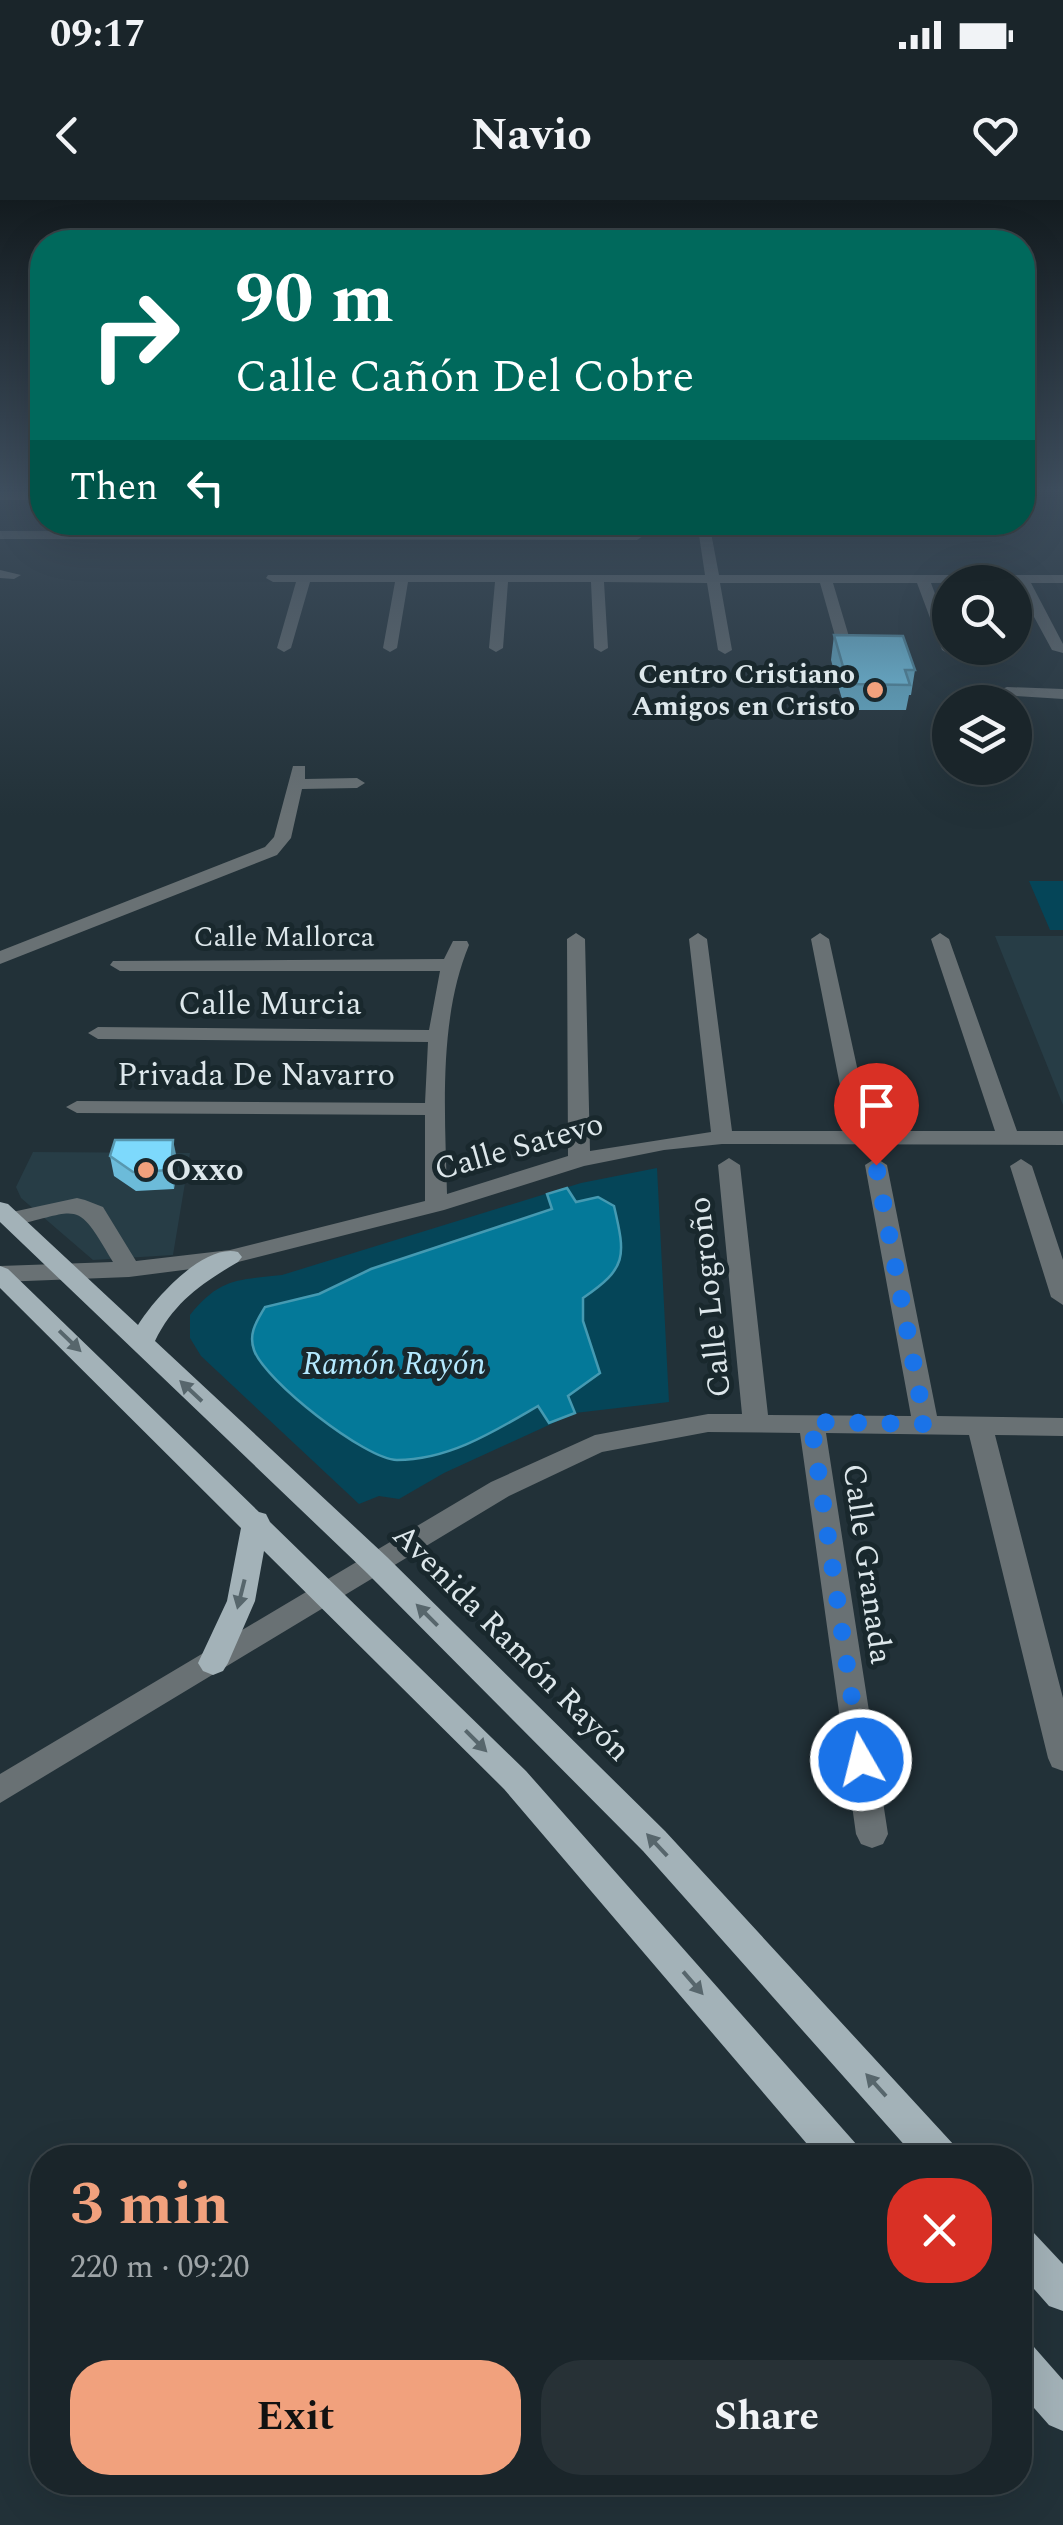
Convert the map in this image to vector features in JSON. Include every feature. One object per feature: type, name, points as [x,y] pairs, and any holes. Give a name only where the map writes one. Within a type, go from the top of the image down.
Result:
[{"type":"main road","name":"Avenida Ramón Rayón","points":[[6,1214],[377,1565],[654,1841],[929,2145]]},
{"type":"main road","points":[[141,1343],[155,1312],[170,1293],[230,1258]]},
{"type":"main road","points":[[0,1274],[330,1594],[515,1780],[833,2145]]},
{"type":"main road","points":[[213,1663],[241,1600],[256,1522]]},
{"type":"main road","points":[[1032,2257],[1063,2292]]},
{"type":"main road","points":[[1032,2375],[1063,2411]]},
{"type":"street","points":[[284,648],[298,600]]},
{"type":"street","points":[[390,648],[398,600]]},
{"type":"street","points":[[496,648],[500,600]]},
{"type":"street","points":[[599,600],[601,648]]},
{"type":"street","points":[[716,600],[725,650]]},
{"type":"street","points":[[831,600],[846,650]]},
{"type":"street","points":[[1033,600],[1059,650]]},
{"type":"street","points":[[1032,693],[1063,694]]},
{"type":"street","points":[[0,958],[272,851],[282,838],[297,776],[358,783]]},
{"type":"street","points":[[576,938],[579,1160]]},
{"type":"street","points":[[698,939],[722,1136]]},
{"type":"street","points":[[940,939],[1008,1138]]},
{"type":"street","points":[[820,940],[862,1140]]},
{"type":"street","points":[[436,1205],[435,1109],[441,1036],[448,965],[460,945]]},
{"type":"street","name":"Calle Mallorca","points":[[120,965],[448,965]]},
{"type":"street","name":"Calle Murcia","points":[[98,1033],[441,1036]]},
{"type":"street","name":"Privada De Navarro","points":[[77,1106],[435,1109]]},
{"type":"street","name":"Calle Satevo","points":[[0,1274],[130,1269],[230,1258],[436,1205],[579,1160],[664,1143],[722,1136],[862,1140],[1063,1138]]},
{"type":"street","name":"Calle Logroño","points":[[729,1165],[756,1423]]},
{"type":"street","points":[[876,1165],[925,1424]]},
{"type":"street","points":[[1021,1166],[1063,1296]]},
{"type":"street","points":[[6,1214],[87,1206],[95,1212],[130,1269]]},
{"type":"street","points":[[0,1790],[500,1489],[595,1444],[683,1425],[811,1422],[1063,1427]]},
{"type":"street","name":"Calle Granada","points":[[811,1422],[872,1834]]},
{"type":"street","points":[[979,1424],[1063,1758]]},
{"type":"shaded area","points":[[995,936],[1063,936],[1063,1105]]},
{"type":"shaded area","points":[[33,1152],[190,1153],[173,1255],[93,1260],[21,1198],[16,1187]]},
{"type":"shaded area","name":"Ramón Rayón","points":[[567,1188],[576,1202],[598,1197],[614,1206],[621,1250],[620,1260],[608,1278],[583,1298],[583,1321],[600,1373],[568,1396],[575,1413],[549,1423],[538,1406],[453,1450],[397,1460],[363,1447],[318,1416],[276,1380],[254,1350],[253,1333],[265,1307],[319,1294],[371,1269],[552,1209],[547,1194]]},
{"type":"green space","points":[[1029,881],[1063,881],[1063,930],[1050,930]]},
{"type":"green space","name":"Ramón Rayón","points":[[657,1168],[669,1402],[575,1413],[444,1473],[399,1499],[379,1496],[359,1504],[201,1356],[190,1338],[190,1315],[211,1294],[230,1283],[282,1275],[581,1183]]},
{"type":"building","points":[[834,635],[903,636],[915,670],[905,670],[910,685],[848,684]]},
{"type":"building","points":[[115,1140],[173,1140],[171,1170],[133,1172],[110,1156]]},
{"type":"place","name":"Centro Cristiano Amigos en Cristo","points":[[875,690]]},
{"type":"place","name":"Oxxo","points":[[146,1170]]},
{"type":"route","points":[[861,1760],[811,1422],[925,1424],[876,1165]]}]
